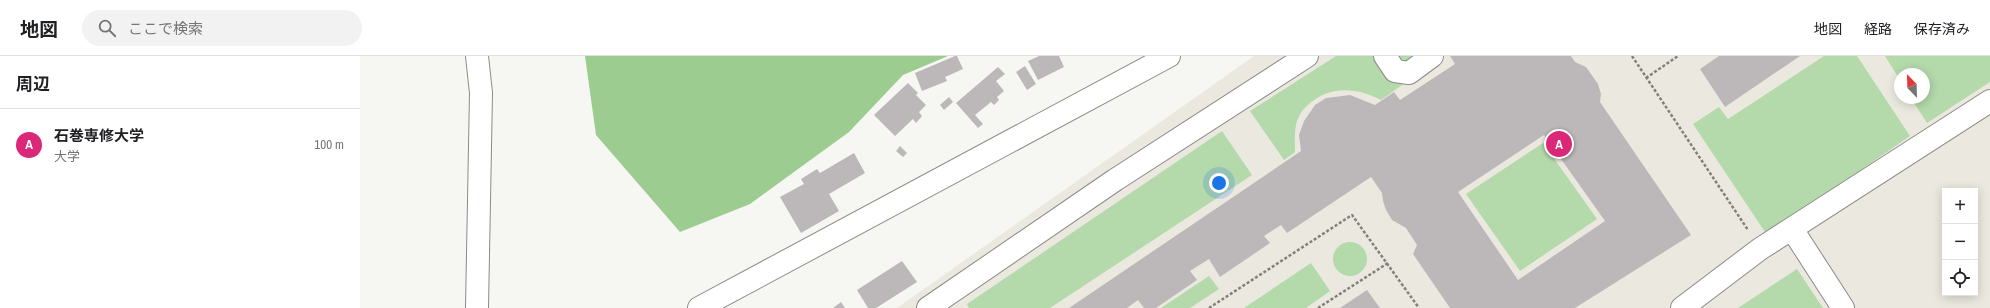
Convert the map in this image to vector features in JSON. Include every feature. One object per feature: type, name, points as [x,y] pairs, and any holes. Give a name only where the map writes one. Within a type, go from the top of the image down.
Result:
[{"type":"street","points":[[477,56],[481,93],[477,308]]},
{"type":"street","points":[[699,308],[1169,56]]},
{"type":"street","points":[[936,306],[1115,180],[1307,56]]},
{"type":"street","points":[[1385,56],[1395,71],[1409,73],[1432,56]]},
{"type":"street","points":[[1682,308],[1760,249],[1990,101]]},
{"type":"street","points":[[1792,229],[1843,308]]},
{"type":"path","points":[[1632,56],[1760,249]]},
{"type":"path","points":[[1646,78],[1678,56]]},
{"type":"path","points":[[1210,308],[1352,215],[1419,308]]},
{"type":"path","points":[[1318,308],[1388,263]]},
{"type":"shaded area","points":[[1254,56],[1990,56],[1990,308],[897,308]]},
{"type":"green space","points":[[585,56],[948,56],[903,75],[849,132],[750,204],[680,232],[596,135]]},
{"type":"green space","points":[[1336,56],[1443,56],[1381,100],[1363,93],[1344,90],[1335,91],[1317,98],[1307,106],[1299,116],[1295,129],[1295,152],[1284,160],[1250,111]]},
{"type":"green space","points":[[1824,56],[1857,56],[1910,136],[1767,235],[1693,124],[1719,107],[1728,119]]},
{"type":"green space","points":[[1885,56],[1990,56],[1990,82],[1927,123],[1915,104],[1930,104],[1930,68],[1894,68],[1894,70]]},
{"type":"green space","points":[[1222,131],[1252,175],[1050,308],[969,308],[967,304]]},
{"type":"green space","points":[[1543,143],[1597,219],[1520,271],[1466,194]]},
{"type":"green space","points":[[1350,242],[1362,247],[1367,259],[1362,271],[1350,276],[1338,271],[1333,259],[1338,247]]},
{"type":"green space","points":[[1311,263],[1330,291],[1306,308],[1244,308]]},
{"type":"green space","points":[[1797,269],[1823,308],[1738,308]]},
{"type":"green space","points":[[1209,276],[1219,289],[1190,308],[1161,308]]},
{"type":"building","points":[[957,56],[963,69],[945,77],[947,81],[922,91],[915,73]]},
{"type":"building","points":[[1039,56],[1059,56],[1064,67],[1038,80],[1028,61]]},
{"type":"building","points":[[1450,56],[1571,56],[1575,62],[1586,67],[1598,84],[1601,94],[1600,102],[1691,235],[1575,308],[1450,308],[1413,254],[1417,245],[1406,228],[1392,220],[1386,210],[1382,193],[1371,177],[1287,233],[1281,225],[1264,236],[1270,243],[1220,277],[1209,259],[1190,271],[1197,280],[1156,308],[1144,308],[1138,300],[1127,308],[1069,308],[1301,151],[1299,135],[1304,121],[1315,105],[1326,98],[1350,95],[1375,105],[1394,92],[1400,100],[1455,64]],"holes":[[[1544,135],[1605,221],[1518,280],[1458,192]]]},
{"type":"building","points":[[1719,56],[1800,56],[1725,107],[1700,69]]},
{"type":"building","points":[[1025,66],[1036,84],[1027,90],[1016,72]]},
{"type":"building","points":[[998,67],[1005,74],[996,81],[1004,91],[997,97],[999,100],[994,105],[991,102],[975,115],[983,124],[978,128],[956,103]]},
{"type":"building","points":[[908,83],[918,93],[916,95],[926,105],[919,112],[922,116],[916,123],[913,119],[895,136],[874,115]]},
{"type":"building","points":[[949,97],[953,102],[944,110],[940,105]]},
{"type":"building","points":[[900,146],[907,153],[903,157],[896,151]]},
{"type":"building","points":[[854,153],[865,173],[829,194],[839,211],[801,233],[780,197],[804,184],[801,179],[817,169],[820,173]]},
{"type":"building","points":[[902,261],[917,282],[876,308],[868,308],[857,290]]},
{"type":"building","points":[[1367,290],[1380,308],[1340,308]]},
{"type":"building","points":[[841,302],[845,308],[833,308]]},
{"type":"place","name":"石巻専修大学","points":[[1559,144]]}]
